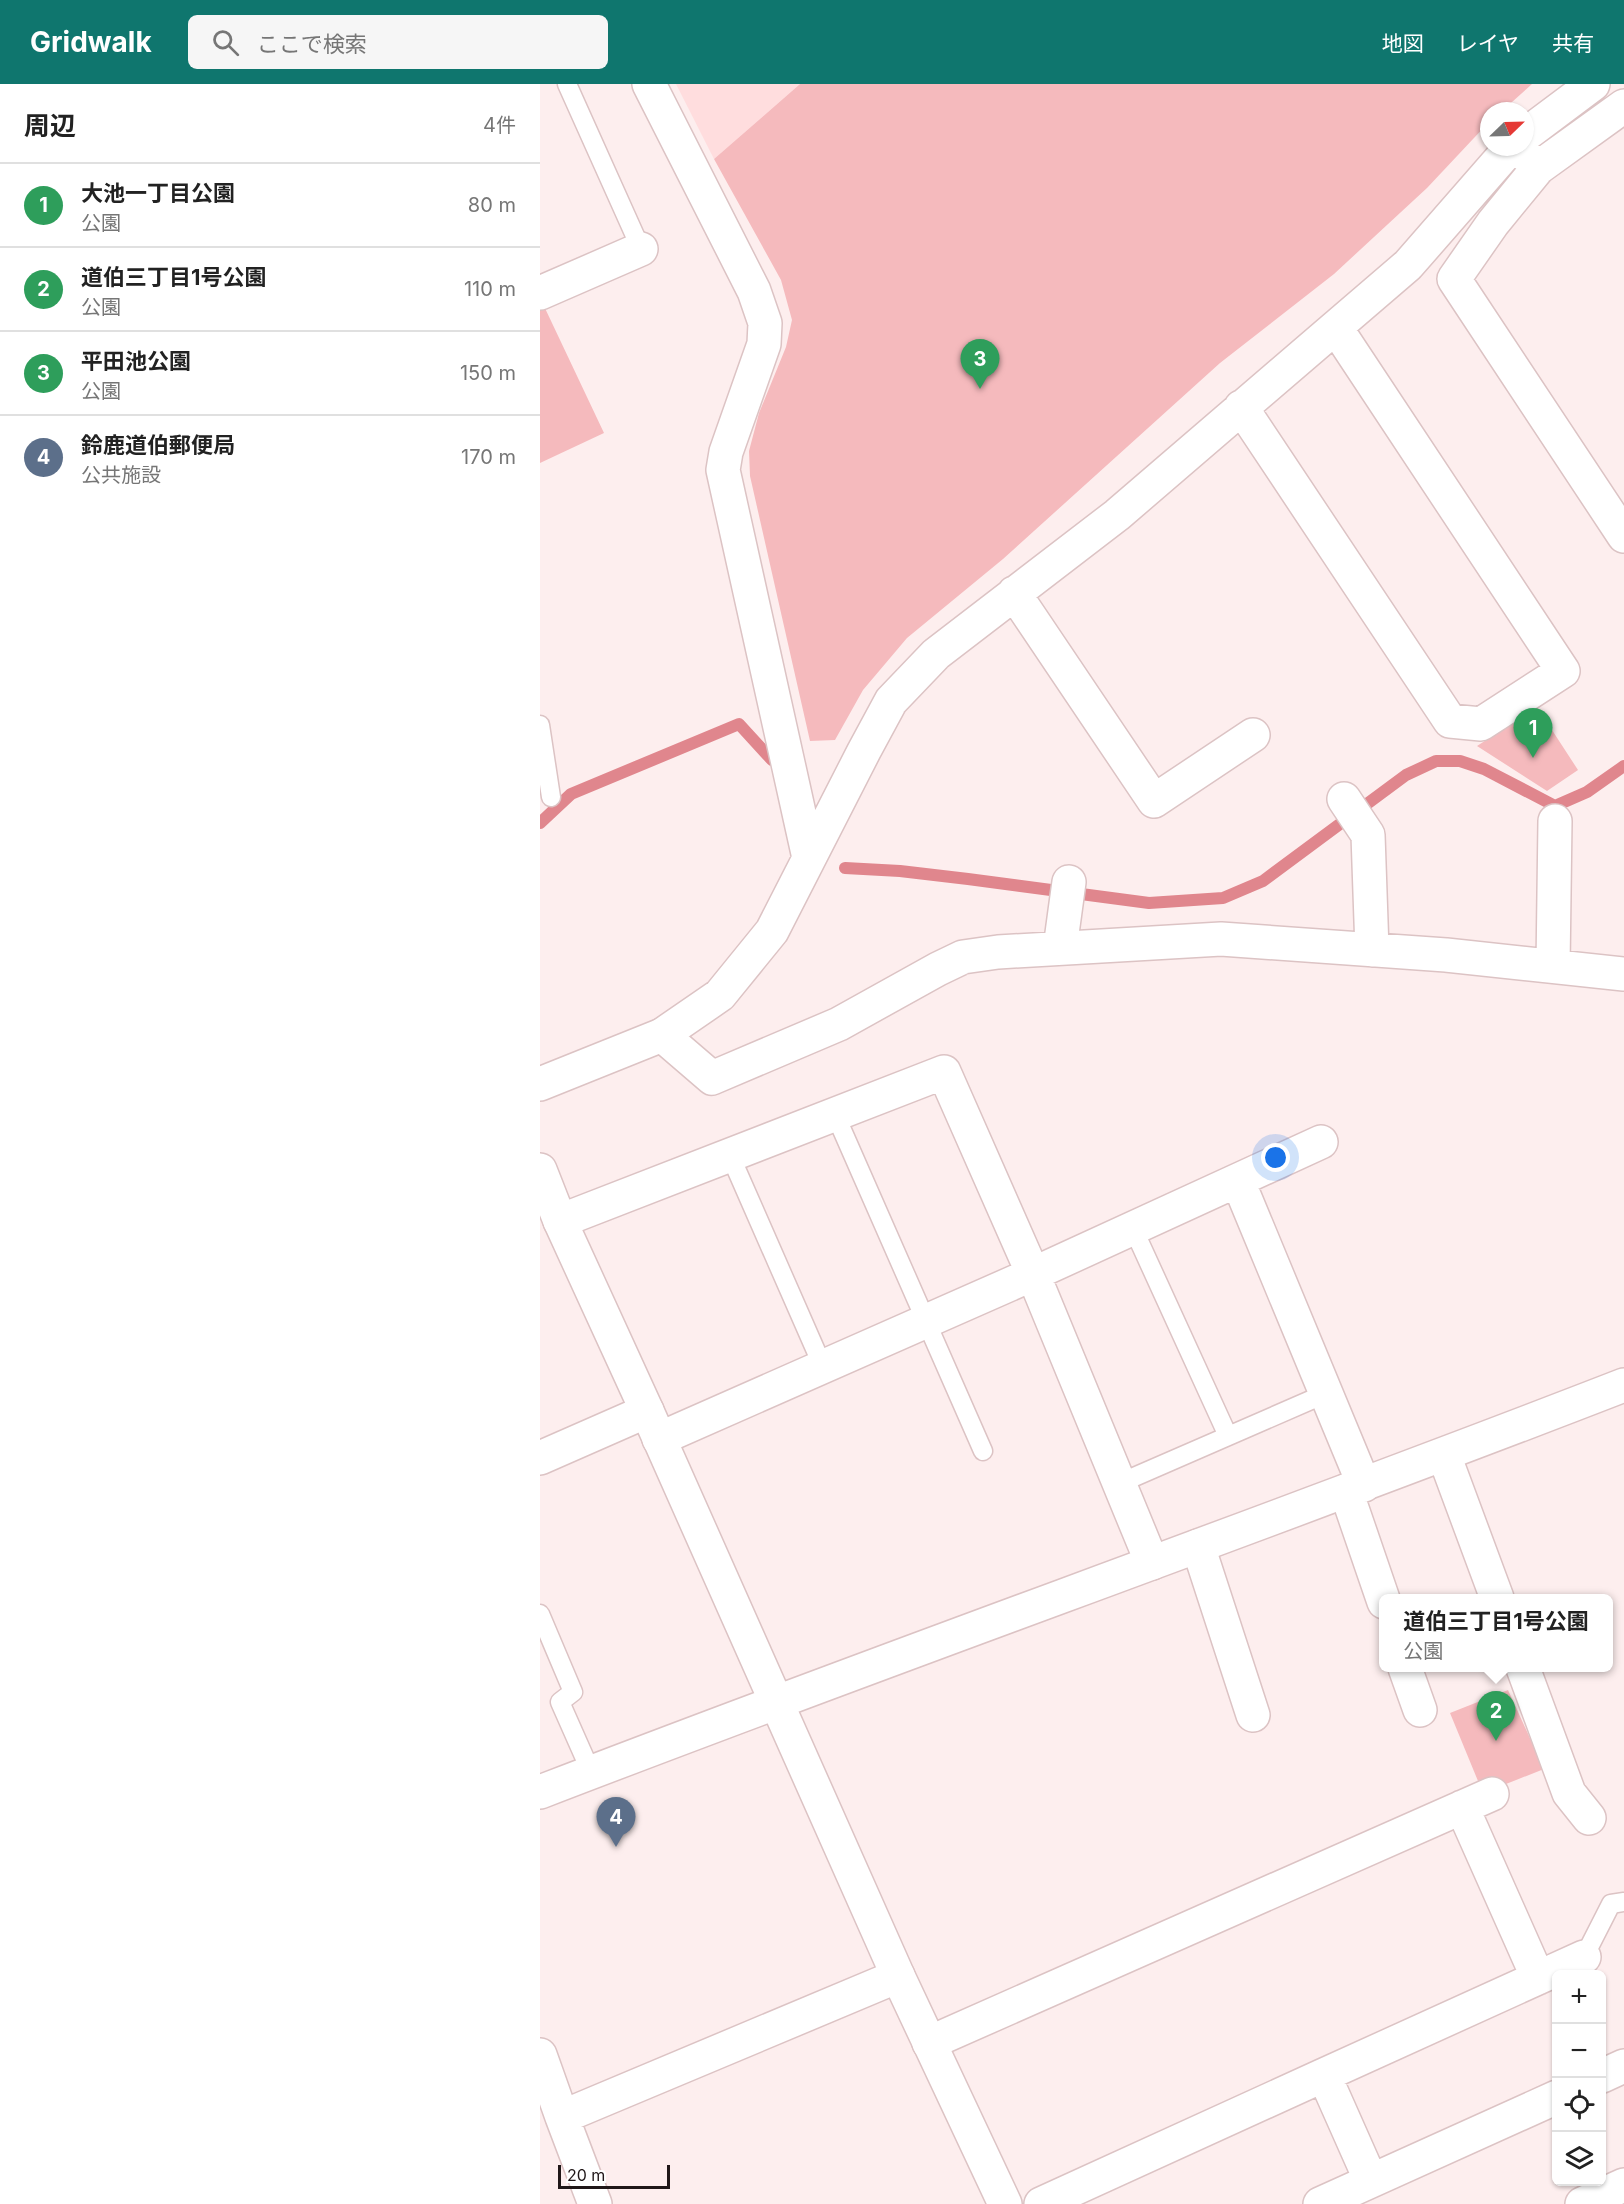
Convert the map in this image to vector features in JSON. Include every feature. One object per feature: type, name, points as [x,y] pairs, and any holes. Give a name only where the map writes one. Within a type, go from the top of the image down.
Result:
[{"type":"street","points":[[649,84],[754,291],[765,323],[764,344],[726,452],[723,470],[809,858]]},
{"type":"street","points":[[1534,128],[1593,84]]},
{"type":"street","points":[[1624,106],[1528,158],[1493,223],[1454,279],[1624,536]]},
{"type":"street","points":[[540,1084],[662,1035],[720,995],[772,931],[891,701],[936,654],[1117,515],[1408,265],[1503,156]]},
{"type":"street","points":[[541,290],[641,249]]},
{"type":"street","points":[[1241,408],[1450,721],[1481,724],[1563,671],[1336,328]]},
{"type":"street","points":[[1014,593],[1154,801],[1253,735]]},
{"type":"street","points":[[1344,799],[1368,835],[1372,950]]},
{"type":"street","points":[[1553,966],[1555,821]]},
{"type":"street","points":[[1062,933],[1069,882]]},
{"type":"street","points":[[662,1035],[712,1078],[839,1024],[963,957],[1062,933],[1221,939],[1446,955],[1624,974]]},
{"type":"street","points":[[1005,2204],[898,1976],[653,1425],[548,1198],[730,1155],[944,1072],[1033,1274],[1152,1563]]},
{"type":"street","points":[[540,1458],[653,1425],[823,1367],[1321,1142]]},
{"type":"street","points":[[1238,1180],[1327,1393],[1355,1488],[1381,1594]]},
{"type":"street","points":[[540,1792],[776,1701],[1444,1455],[1624,1385]]},
{"type":"street","points":[[1444,1455],[1495,1594]]},
{"type":"street","points":[[1198,1546],[1253,1715]]},
{"type":"street","points":[[1407,1672],[1420,1710]]},
{"type":"street","points":[[1524,1672],[1569,1793],[1589,1818]]},
{"type":"street","points":[[929,2043],[1492,1794]]},
{"type":"street","points":[[1462,1807],[1538,1978]]},
{"type":"street","points":[[1041,2204],[1584,1957]]},
{"type":"street","points":[[562,2117],[898,1976]]},
{"type":"street","points":[[540,2055],[595,2204]]},
{"type":"street","points":[[1606,2074],[1624,2066]]},
{"type":"street","points":[[1324,2075],[1377,2188]]},
{"type":"street","points":[[1320,2204],[1377,2188],[1552,2100]]},
{"type":"street","points":[[1582,2204],[1624,2185]]},
{"type":"lane","points":[[567,84],[641,249]]},
{"type":"lane","points":[[540,725],[551,797]]},
{"type":"lane","points":[[835,1114],[983,1451]]},
{"type":"lane","points":[[730,1155],[823,1367]]},
{"type":"lane","points":[[1133,1228],[1228,1436]]},
{"type":"lane","points":[[1118,1484],[1327,1393]]},
{"type":"lane","points":[[540,1614],[573,1692],[560,1702],[591,1772]]},
{"type":"lane","points":[[1584,1957],[1611,1904],[1624,1902]]},
{"type":"shaded area","points":[[676,84],[800,84],[714,159]]},
{"type":"shaded area","points":[[800,84],[1532,84],[1512,102],[1480,102],[1480,132],[1427,188],[1334,274],[1220,363],[1003,559],[907,638],[863,690],[835,740],[810,741],[750,476],[749,451],[759,413],[786,347],[792,320],[781,280],[714,159]]},
{"type":"shaded area","points":[[543,304],[604,433],[540,463],[540,305]]},
{"type":"shaded area","points":[[1537,707],[1578,770],[1547,791],[1477,746]]},
{"type":"shaded area","points":[[1508,1690],[1544,1769],[1506,1784],[1485,1779],[1478,1781],[1450,1713]]},
{"type":"waterway","points":[[540,823],[571,794],[739,724],[772,760]]},
{"type":"waterway","points":[[845,868],[900,871],[1149,903],[1223,898],[1263,881],[1406,775],[1436,761],[1460,761],[1484,769],[1555,806],[1587,792],[1624,766]]},
{"type":"place","name":"平田池公園","points":[[980,389]]},
{"type":"place","name":"大池一丁目公園","points":[[1533,758]]},
{"type":"place","name":"道伯三丁目1号公園","points":[[1496,1741]]},
{"type":"place","name":"鈴鹿道伯郵便局","points":[[616,1847]]}]
